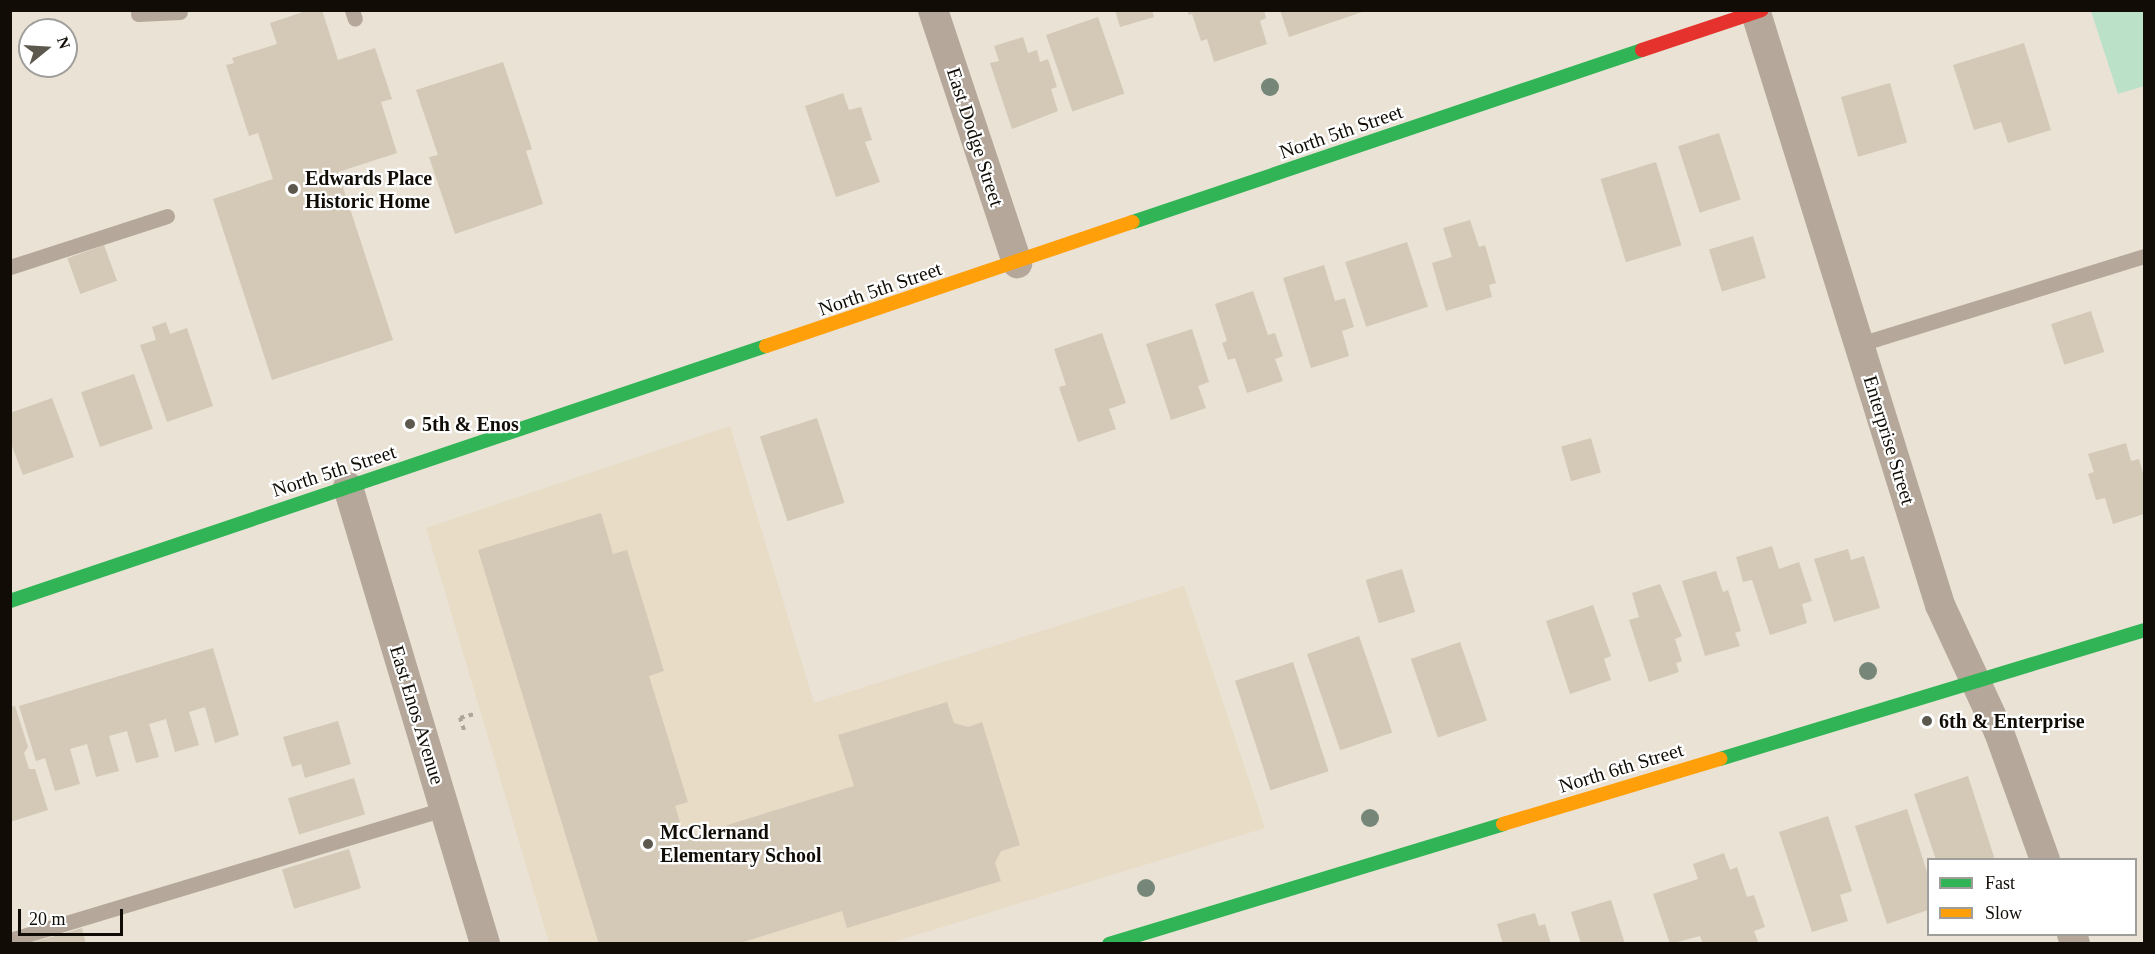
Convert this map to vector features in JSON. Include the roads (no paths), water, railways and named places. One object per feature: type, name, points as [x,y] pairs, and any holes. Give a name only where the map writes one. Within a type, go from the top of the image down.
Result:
[{"type":"main road","name":"North 5th Street","points":[[10,602],[1759,12]]},
{"type":"main road","name":"North 6th Street","points":[[1109,944],[2145,630]]},
{"type":"street","name":"East Dodge Street","points":[[933,10],[1017,263]]},
{"type":"street","name":"Enterprise Street","points":[[1759,12],[1940,605],[2006,750],[2044,858]]},
{"type":"street","name":"East Enos Avenue","points":[[348,487],[485,944]]},
{"type":"lane","points":[[138,14],[180,12]]},
{"type":"lane","points":[[10,267],[167,216]]},
{"type":"lane","points":[[1860,344],[2145,256]]},
{"type":"lane","points":[[10,940],[446,809]]},
{"type":"place","name":"Edwards Place Historic Home","points":[[293,189]]},
{"type":"place","name":"5th & Enos","points":[[410,424]]},
{"type":"place","name":"6th & Enterprise","points":[[1927,721]]},
{"type":"place","name":"McClernand Elementary School","points":[[648,844]]}]
